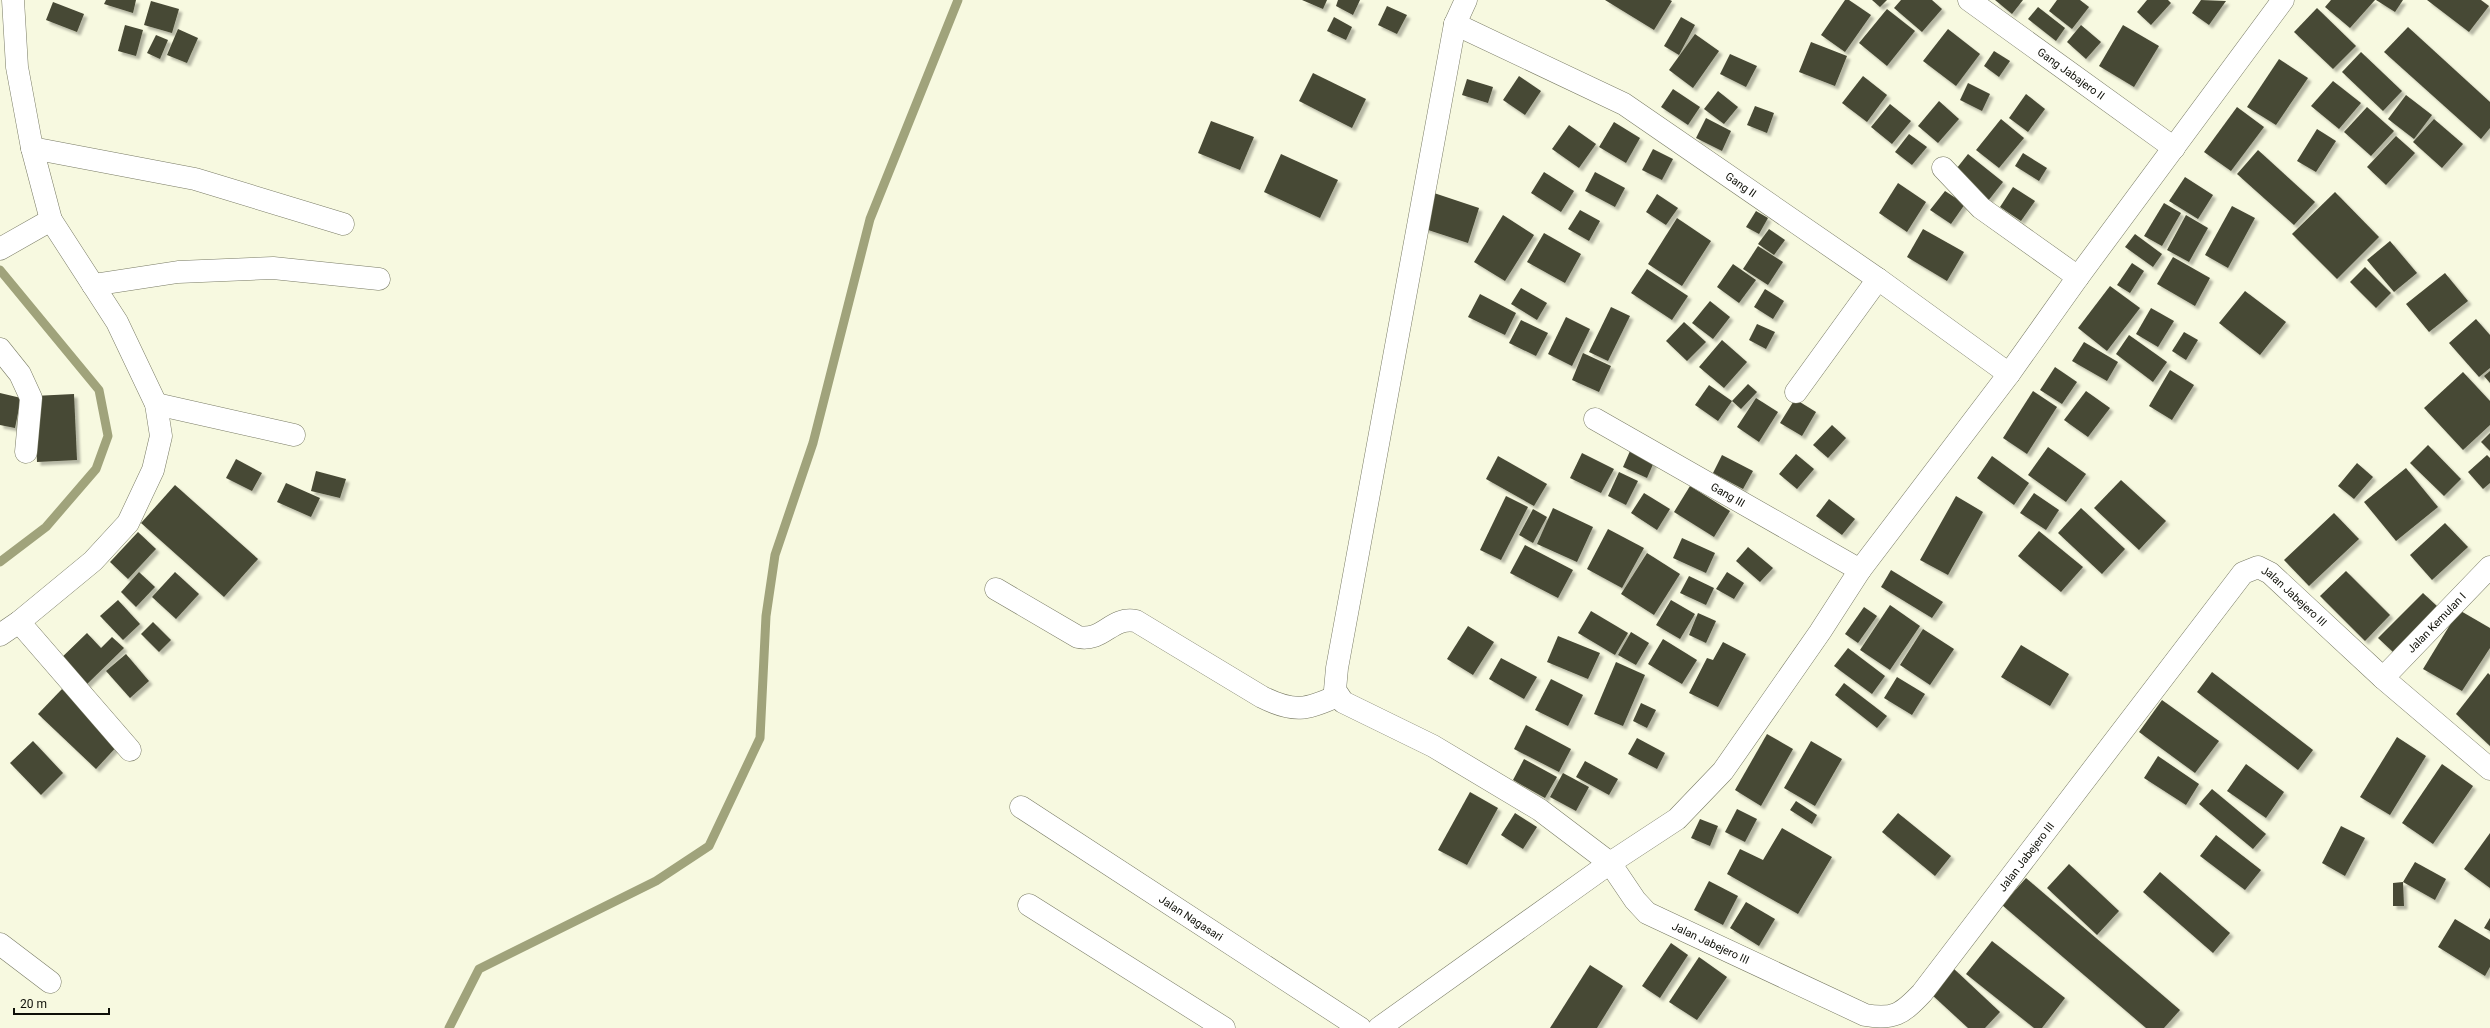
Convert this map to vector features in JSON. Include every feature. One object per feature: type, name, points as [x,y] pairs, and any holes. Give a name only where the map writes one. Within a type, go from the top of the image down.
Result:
[{"type":"street","points":[[0,635],[19,622],[93,561],[128,523],[153,470],[161,436],[156,404],[117,322],[51,220],[32,148],[17,67],[13,0]]},
{"type":"street","points":[[996,589],[1078,637],[1089,639],[1121,621],[1136,621],[1262,697],[1281,705],[1298,709],[1312,708],[1337,696],[1335,690],[1337,668],[1455,24],[1466,0]]},
{"type":"street","name":"Gang Jabajero II","points":[[1969,0],[2174,148]]},
{"type":"street","points":[[1379,1028],[1610,863],[1677,819],[1723,771],[1820,632],[1860,570],[2009,374],[2078,277],[2283,0]]},
{"type":"street","name":"Gang II","points":[[1455,24],[1624,104],[1878,279],[2009,374]]},
{"type":"street","points":[[32,148],[195,179],[343,224]]},
{"type":"street","points":[[1943,168],[1981,208],[2078,277]]},
{"type":"street","points":[[8,245],[51,220]]},
{"type":"street","points":[[93,285],[178,272],[273,268],[379,279]]},
{"type":"street","points":[[1796,392],[1878,279]]},
{"type":"street","points":[[0,349],[20,374],[31,398],[26,452]]},
{"type":"street","points":[[156,404],[294,435]]},
{"type":"street","name":"Gang III","points":[[1595,419],[1860,570]]},
{"type":"street","name":"Jalan Jabejero III","points":[[1337,696],[1343,702],[1433,746],[1540,810],[1610,863],[1635,900],[1647,913],[1884,1023],[1899,1014],[1922,993],[2244,573],[2258,567],[2270,573],[2383,678],[2490,769]]},
{"type":"street","name":"Jalan Kemulan I","points":[[2383,678],[2490,567]]},
{"type":"street","points":[[19,622],[130,750]]},
{"type":"street","name":"Jalan Nagasari","points":[[1022,807],[1360,1028]]},
{"type":"street","points":[[1029,905],[1224,1028]]},
{"type":"street","points":[[0,944],[50,982]]},
{"type":"building","points":[[106,0],[136,0],[133,13],[104,4]]},
{"type":"building","points":[[1302,0],[1327,0],[1323,9]]},
{"type":"building","points":[[1338,0],[1360,0],[1353,15],[1336,6]]},
{"type":"building","points":[[1605,0],[1670,0],[1672,1],[1654,30]]},
{"type":"building","points":[[1845,0],[1849,0],[1871,15],[1845,52],[1821,35]]},
{"type":"building","points":[[1872,0],[1887,0],[1880,7]]},
{"type":"building","points":[[1901,0],[1932,0],[1942,9],[1922,32],[1894,8]]},
{"type":"building","points":[[1995,0],[2023,0],[2012,14]]},
{"type":"building","points":[[2057,0],[2080,0],[2089,7],[2072,29],[2049,11]]},
{"type":"building","points":[[2147,0],[2168,0],[2171,3],[2151,25],[2137,12]]},
{"type":"building","points":[[2201,0],[2226,1],[2209,25],[2192,13]]},
{"type":"building","points":[[2331,0],[2375,0],[2350,28],[2325,7]]},
{"type":"building","points":[[2376,0],[2403,0],[2395,12]]},
{"type":"building","points":[[2427,0],[2481,0],[2489,6],[2469,32]]},
{"type":"building","points":[[151,1],[179,9],[172,33],[144,25]]},
{"type":"building","points":[[53,2],[84,14],[77,32],[46,20]]},
{"type":"building","points":[[1387,6],[1407,15],[1397,34],[1378,25]]},
{"type":"building","points":[[2038,7],[2065,28],[2056,41],[2028,19]]},
{"type":"building","points":[[2317,8],[2356,46],[2333,69],[2294,32]]},
{"type":"building","points":[[1887,9],[1915,31],[1887,66],[1859,43]]},
{"type":"building","points":[[1334,17],[1352,27],[1346,40],[1327,31]]},
{"type":"building","points":[[1681,17],[1695,25],[1679,55],[1664,46]]},
{"type":"building","points":[[125,25],[143,30],[136,56],[118,51]]},
{"type":"building","points":[[2081,25],[2101,42],[2086,59],[2067,42]]},
{"type":"building","points":[[2123,25],[2159,46],[2134,87],[2099,66]]},
{"type":"building","points":[[2408,27],[2490,102],[2490,128],[2481,139],[2384,52]]},
{"type":"building","points":[[178,29],[198,38],[187,63],[167,55]]},
{"type":"building","points":[[1948,29],[1980,54],[1956,86],[1923,61]]},
{"type":"building","points":[[1695,34],[1719,51],[1693,88],[1669,70]]},
{"type":"building","points":[[156,35],[168,40],[160,59],[147,53]]},
{"type":"building","points":[[1811,42],[1847,56],[1835,86],[1799,72]]},
{"type":"building","points":[[1994,51],[2010,61],[1999,77],[1984,66]]},
{"type":"building","points":[[2361,52],[2402,91],[2383,111],[2342,72]]},
{"type":"building","points":[[1730,54],[1757,66],[1746,87],[1720,74]]},
{"type":"building","points":[[2279,59],[2308,78],[2276,125],[2247,107]]},
{"type":"building","points":[[1313,73],[1366,99],[1352,128],[1299,101]]},
{"type":"building","points":[[1519,76],[1541,91],[1525,115],[1503,100]]},
{"type":"building","points":[[1863,76],[1887,95],[1867,122],[1842,103]]},
{"type":"building","points":[[1467,79],[1493,87],[1488,103],[1462,95]]},
{"type":"building","points":[[2333,81],[2361,103],[2339,129],[2311,106]]},
{"type":"building","points":[[1968,83],[1990,94],[1982,111],[1960,100]]},
{"type":"building","points":[[1673,89],[1700,107],[1688,125],[1661,107]]},
{"type":"building","points":[[1718,91],[1738,107],[1724,124],[1704,109]]},
{"type":"building","points":[[2026,94],[2045,109],[2028,132],[2009,118]]},
{"type":"building","points":[[2406,95],[2432,115],[2414,139],[2388,119]]},
{"type":"building","points":[[1939,101],[1959,119],[1938,143],[1918,126]]},
{"type":"building","points":[[1890,104],[1911,121],[1892,144],[1871,127]]},
{"type":"building","points":[[1755,106],[1774,113],[1767,133],[1747,125]]},
{"type":"building","points":[[2237,107],[2264,127],[2231,171],[2204,152]]},
{"type":"building","points":[[2367,107],[2394,131],[2371,156],[2344,132]]},
{"type":"building","points":[[1706,118],[1731,131],[1722,151],[1696,138]]},
{"type":"building","points":[[2001,119],[2024,138],[1999,168],[1976,150]]},
{"type":"building","points":[[2434,119],[2463,144],[2442,168],[2413,142]]},
{"type":"building","points":[[1211,121],[1254,137],[1240,170],[1198,153]]},
{"type":"building","points":[[1614,122],[1640,138],[1626,163],[1599,147]]},
{"type":"building","points":[[1569,125],[1596,144],[1579,168],[1552,149]]},
{"type":"building","points":[[2317,129],[2336,141],[2316,172],[2297,161]]},
{"type":"building","points":[[1909,134],[1927,147],[1912,165],[1895,152]]},
{"type":"building","points":[[2396,136],[2415,153],[2386,185],[2367,167]]},
{"type":"building","points":[[1653,149],[1673,159],[1662,180],[1642,170]]},
{"type":"building","points":[[2258,150],[2315,202],[2294,225],[2237,174]]},
{"type":"building","points":[[2023,153],[2047,168],[2039,181],[2015,166]]},
{"type":"building","points":[[1281,154],[1338,180],[1320,218],[1264,192]]},
{"type":"building","points":[[1968,154],[2003,182],[1988,201],[1953,173]]},
{"type":"building","points":[[1544,172],[1574,191],[1561,212],[1531,193]]},
{"type":"building","points":[[1595,172],[1625,188],[1615,207],[1585,191]]},
{"type":"building","points":[[2185,177],[2213,195],[2198,219],[2169,201]]},
{"type":"building","points":[[1898,183],[1926,202],[1907,232],[1879,213]]},
{"type":"building","points":[[2013,187],[2035,201],[2021,221],[2000,207]]},
{"type":"building","points":[[1945,191],[1965,204],[1951,224],[1930,210]]},
{"type":"building","points":[[2335,192],[2379,237],[2337,279],[2292,234]]},
{"type":"building","points":[[1434,193],[1479,208],[1468,243],[1422,228]]},
{"type":"building","points":[[1657,194],[1678,208],[1666,225],[1646,212]]},
{"type":"building","points":[[2164,203],[2181,213],[2162,246],[2144,236]]},
{"type":"building","points":[[2232,206],[2255,218],[2228,268],[2205,255]]},
{"type":"building","points":[[1580,210],[1600,221],[1589,241],[1568,229]]},
{"type":"building","points":[[1756,211],[1768,218],[1759,234],[1746,227]]},
{"type":"building","points":[[1503,215],[1534,235],[1505,281],[1474,262]]},
{"type":"building","points":[[2186,215],[2208,228],[2189,262],[2167,250]]},
{"type":"building","points":[[1677,218],[1711,241],[1682,286],[1648,264]]},
{"type":"building","points":[[1769,229],[1785,240],[1774,255],[1758,244]]},
{"type":"building","points":[[1923,229],[1964,252],[1947,281],[1907,257]]},
{"type":"building","points":[[1544,233],[1581,254],[1565,283],[1527,262]]},
{"type":"building","points":[[2135,234],[2162,254],[2153,267],[2125,247]]},
{"type":"building","points":[[2390,241],[2417,273],[2394,292],[2367,260]]},
{"type":"building","points":[[1758,246],[1783,262],[1768,285],[1743,269]]},
{"type":"building","points":[[2173,257],[2210,278],[2195,306],[2157,284]]},
{"type":"building","points":[[2132,263],[2144,271],[2130,293],[2117,285]]},
{"type":"building","points":[[1733,264],[1756,280],[1739,303],[1717,287]]},
{"type":"building","points":[[2365,267],[2391,293],[2376,308],[2350,282]]},
{"type":"building","points":[[1647,269],[1688,296],[1672,320],[1631,293]]},
{"type":"building","points":[[2445,273],[2468,301],[2429,332],[2406,304]]},
{"type":"building","points":[[2110,286],[2140,308],[2107,351],[2078,328]]},
{"type":"building","points":[[1521,288],[1547,303],[1537,320],[1511,304]]},
{"type":"building","points":[[1765,289],[1784,301],[1773,319],[1754,307]]},
{"type":"building","points":[[2245,291],[2286,322],[2260,355],[2219,323]]},
{"type":"building","points":[[1480,294],[1516,313],[1505,335],[1468,317]]},
{"type":"building","points":[[1710,301],[1730,317],[1713,339],[1692,323]]},
{"type":"building","points":[[1611,307],[1630,316],[1608,361],[1589,352]]},
{"type":"building","points":[[2151,308],[2174,321],[2158,347],[2136,334]]},
{"type":"building","points":[[1566,317],[1590,329],[1572,366],[1548,354]]},
{"type":"building","points":[[2476,319],[2490,335],[2490,368],[2479,377],[2449,343]]},
{"type":"building","points":[[1521,320],[1548,333],[1536,356],[1509,343]]},
{"type":"building","points":[[1684,322],[1706,342],[1687,361],[1666,341]]},
{"type":"building","points":[[1757,324],[1775,332],[1766,349],[1749,340]]},
{"type":"building","points":[[2184,332],[2198,340],[2186,360],[2172,351]]},
{"type":"building","points":[[2129,335],[2167,362],[2153,382],[2116,354]]},
{"type":"building","points":[[1722,340],[1747,362],[1724,388],[1699,367]]},
{"type":"building","points":[[2084,342],[2118,362],[2107,381],[2072,361]]},
{"type":"building","points":[[1583,353],[1611,366],[1599,392],[1572,380]]},
{"type":"building","points":[[2055,367],[2077,382],[2062,404],[2040,390]]},
{"type":"building","points":[[2170,370],[2194,385],[2172,420],[2149,406]]},
{"type":"building","points":[[2490,371],[2490,383],[2484,376]]},
{"type":"building","points":[[2463,372],[2490,401],[2490,425],[2463,450],[2424,408]]},
{"type":"building","points":[[1748,384],[1757,392],[1741,409],[1732,401]]},
{"type":"building","points":[[1709,385],[1732,401],[1718,421],[1695,405]]},
{"type":"building","points":[[2033,391],[2057,407],[2027,454],[2003,438]]},
{"type":"building","points":[[2086,391],[2110,408],[2088,437],[2064,420]]},
{"type":"building","points":[[0,393],[21,398],[15,428],[0,425]]},
{"type":"building","points":[[74,394],[77,460],[37,462],[34,396]]},
{"type":"building","points":[[1756,398],[1778,412],[1759,442],[1737,427]]},
{"type":"building","points":[[1795,399],[1816,412],[1802,436],[1780,423]]},
{"type":"building","points":[[1832,425],[1846,438],[1828,458],[1813,445]]},
{"type":"building","points":[[2490,433],[2490,451],[2481,442]]},
{"type":"building","points":[[2428,445],[2461,479],[2444,496],[2410,463]]},
{"type":"building","points":[[2048,447],[2086,474],[2066,502],[2028,475]]},
{"type":"building","points":[[1630,451],[1654,462],[1647,478],[1623,467]]},
{"type":"building","points":[[1582,453],[1614,469],[1601,493],[1570,478]]},
{"type":"building","points":[[1796,454],[1814,469],[1797,489],[1779,474]]},
{"type":"building","points":[[1722,455],[1753,471],[1743,489],[1713,473]]},
{"type":"building","points":[[2487,455],[2490,458],[2490,483],[2483,489],[2468,472]]},
{"type":"building","points":[[1498,456],[1547,484],[1534,506],[1486,479]]},
{"type":"building","points":[[1992,456],[2029,483],[2014,505],[1977,478]]},
{"type":"building","points":[[236,459],[262,473],[252,491],[226,478]]},
{"type":"building","points":[[2357,463],[2373,477],[2354,499],[2338,486]]},
{"type":"building","points":[[2406,468],[2438,507],[2396,541],[2364,502]]},
{"type":"building","points":[[316,471],[346,479],[340,498],[311,491]]},
{"type":"building","points":[[1619,472],[1638,481],[1626,505],[1608,496]]},
{"type":"building","points":[[2121,480],[2166,521],[2139,550],[2094,508]]},
{"type":"building","points":[[286,483],[320,498],[311,517],[277,502]]},
{"type":"building","points":[[175,485],[258,559],[224,597],[141,523]]},
{"type":"building","points":[[1690,486],[1730,511],[1714,537],[1674,512]]},
{"type":"building","points":[[1644,493],[1670,509],[1657,530],[1631,513]]},
{"type":"building","points":[[2034,493],[2059,510],[2046,530],[2020,513]]},
{"type":"building","points":[[1506,496],[1528,507],[1501,560],[1480,550]]},
{"type":"building","points":[[1956,496],[1983,512],[1948,575],[1920,560]]},
{"type":"building","points":[[1829,499],[1855,519],[1842,535],[1816,516]]},
{"type":"building","points":[[1553,508],[1593,527],[1577,562],[1537,544]]},
{"type":"building","points":[[2081,508],[2125,549],[2102,574],[2058,533]]},
{"type":"building","points":[[1533,509],[1547,517],[1533,543],[1519,535]]},
{"type":"building","points":[[2334,513],[2359,539],[2309,586],[2284,560]]},
{"type":"building","points":[[2445,523],[2468,547],[2432,580],[2410,555]]},
{"type":"building","points":[[1608,529],[1644,548],[1622,588],[1587,569]]},
{"type":"building","points":[[2039,531],[2083,567],[2061,592],[2018,556]]},
{"type":"building","points":[[138,532],[156,549],[128,579],[110,562]]},
{"type":"building","points":[[1682,538],[1715,553],[1706,573],[1673,558]]},
{"type":"building","points":[[1525,545],[1573,570],[1558,598],[1510,573]]},
{"type":"building","points":[[1748,547],[1773,568],[1760,582],[1736,561]]},
{"type":"building","points":[[1647,553],[1680,574],[1654,615],[1621,594]]},
{"type":"building","points":[[1891,570],[1943,602],[1932,618],[1881,587]]},
{"type":"building","points":[[2346,571],[2390,615],[2365,641],[2320,596]]},
{"type":"building","points":[[139,572],[155,587],[136,607],[121,592]]},
{"type":"building","points":[[175,572],[199,594],[176,619],[152,597]]},
{"type":"building","points":[[1727,572],[1744,583],[1734,599],[1716,589]]},
{"type":"building","points":[[1689,576],[1714,588],[1706,605],[1680,593]]},
{"type":"building","points":[[2423,593],[2438,607],[2393,652],[2378,638]]},
{"type":"building","points":[[118,600],[140,624],[123,640],[100,616]]},
{"type":"building","points":[[1671,600],[1695,614],[1680,639],[1656,625]]},
{"type":"building","points":[[1890,605],[1920,626],[1890,670],[1860,650]]},
{"type":"building","points":[[1864,607],[1877,616],[1858,643],[1845,634]]},
{"type":"building","points":[[2459,610],[2490,628],[2490,648],[2462,691],[2423,669]]},
{"type":"building","points":[[1591,611],[1628,633],[1615,655],[1578,633]]},
{"type":"building","points":[[1698,613],[1716,621],[1706,643],[1689,635]]},
{"type":"building","points":[[153,622],[171,640],[159,652],[141,634]]},
{"type":"building","points":[[1468,626],[1494,642],[1473,675],[1447,659]]},
{"type":"building","points":[[1923,629],[1954,649],[1930,685],[1900,665]]},
{"type":"building","points":[[1631,632],[1649,643],[1636,665],[1618,655]]},
{"type":"building","points":[[87,633],[101,648],[112,637],[124,648],[83,688],[57,662]]},
{"type":"building","points":[[1558,636],[1600,653],[1588,679],[1547,662]]},
{"type":"building","points":[[1663,639],[1697,660],[1682,684],[1648,664]]},
{"type":"building","points":[[1723,642],[1746,654],[1718,707],[1689,693],[1707,658],[1713,660]]},
{"type":"building","points":[[2021,645],[2069,674],[2050,706],[2001,677]]},
{"type":"building","points":[[1848,648],[1885,676],[1872,694],[1834,666]]},
{"type":"building","points":[[126,654],[149,681],[130,698],[106,671]]},
{"type":"building","points":[[1501,658],[1537,677],[1524,699],[1489,679]]},
{"type":"building","points":[[1616,662],[1645,675],[1623,726],[1594,714]]},
{"type":"building","points":[[2212,672],[2313,750],[2298,770],[2197,692]]},
{"type":"building","points":[[2488,673],[2490,675],[2490,746],[2456,714]]},
{"type":"building","points":[[1897,677],[1925,694],[1912,715],[1884,698]]},
{"type":"building","points":[[1551,679],[1583,695],[1568,726],[1535,710]]},
{"type":"building","points":[[1844,683],[1887,716],[1877,728],[1835,695]]},
{"type":"building","points":[[62,689],[120,743],[96,769],[38,714]]},
{"type":"building","points":[[2162,700],[2219,741],[2195,773],[2139,732]]},
{"type":"building","points":[[1641,703],[1656,710],[1647,728],[1633,721]]},
{"type":"building","points":[[1526,725],[1571,749],[1559,772],[1514,749]]},
{"type":"building","points":[[1767,734],[1793,749],[1761,806],[1735,790]]},
{"type":"building","points":[[2397,737],[2426,756],[2390,815],[2360,797]]},
{"type":"building","points":[[1637,738],[1665,753],[1657,769],[1628,754]]},
{"type":"building","points":[[33,741],[63,773],[41,795],[10,763]]},
{"type":"building","points":[[1811,741],[1842,759],[1815,806],[1784,788]]},
{"type":"building","points":[[2158,756],[2199,784],[2186,805],[2144,778]]},
{"type":"building","points":[[1524,759],[1557,777],[1545,798],[1513,780]]},
{"type":"building","points":[[1585,761],[1618,779],[1609,795],[1576,777]]},
{"type":"building","points":[[2246,764],[2284,792],[2266,818],[2227,791]]},
{"type":"building","points":[[2442,764],[2473,786],[2433,844],[2402,823]]},
{"type":"building","points":[[1563,773],[1589,787],[1576,811],[1550,797]]},
{"type":"building","points":[[2212,789],[2266,834],[2253,849],[2199,804]]},
{"type":"building","points":[[1470,792],[1498,808],[1467,865],[1438,850]]},
{"type":"building","points":[[1796,801],[1817,815],[1812,824],[1790,810]]},
{"type":"building","points":[[1737,809],[1757,819],[1745,842],[1725,832]]},
{"type":"building","points":[[1515,813],[1537,827],[1523,849],[1501,835]]},
{"type":"building","points":[[1898,813],[1951,856],[1935,876],[1882,832]]},
{"type":"building","points":[[1700,819],[1718,826],[1710,846],[1691,838]]},
{"type":"building","points":[[2341,826],[2365,838],[2345,876],[2322,863]]},
{"type":"building","points":[[1782,828],[1832,857],[1798,914],[1727,874],[1740,849],[1763,860]]},
{"type":"building","points":[[2490,833],[2490,888],[2464,869]]},
{"type":"building","points":[[2216,835],[2261,870],[2245,890],[2200,856]]},
{"type":"building","points":[[2415,862],[2446,879],[2435,900],[2403,882]]},
{"type":"building","points":[[2069,864],[2119,911],[2097,935],[2047,888]]},
{"type":"building","points":[[2160,872],[2230,933],[2213,953],[2143,892]]},
{"type":"building","points":[[2026,878],[2180,1010],[2164,1028],[2146,1028],[2002,905]]},
{"type":"building","points":[[1709,881],[1738,896],[1723,925],[1694,910]]},
{"type":"building","points":[[2403,882],[2404,906],[2393,906],[2393,883]]},
{"type":"building","points":[[1746,902],[1775,919],[1759,946],[1730,928]]},
{"type":"building","points":[[2490,918],[2490,931],[2484,928]]},
{"type":"building","points":[[2455,919],[2490,940],[2490,967],[2485,976],[2438,947]]},
{"type":"building","points":[[1992,941],[2065,998],[2042,1028],[2034,1028],[1966,974]]},
{"type":"building","points":[[1671,943],[1688,955],[1660,998],[1642,986]]},
{"type":"building","points":[[1699,957],[1727,977],[1697,1020],[1669,1002]]},
{"type":"building","points":[[1590,965],[1623,986],[1597,1028],[1550,1028]]},
{"type":"building","points":[[1953,968],[2000,1012],[1985,1028],[1968,1028],[1930,993]]},
{"type":"waterway","points":[[449,1028],[479,969],[656,881],[709,846],[760,738],[766,616],[775,555],[813,443],[870,219],[958,0]]},
{"type":"waterway","points":[[0,270],[99,390],[108,436],[96,469],[46,527],[0,562]]}]
